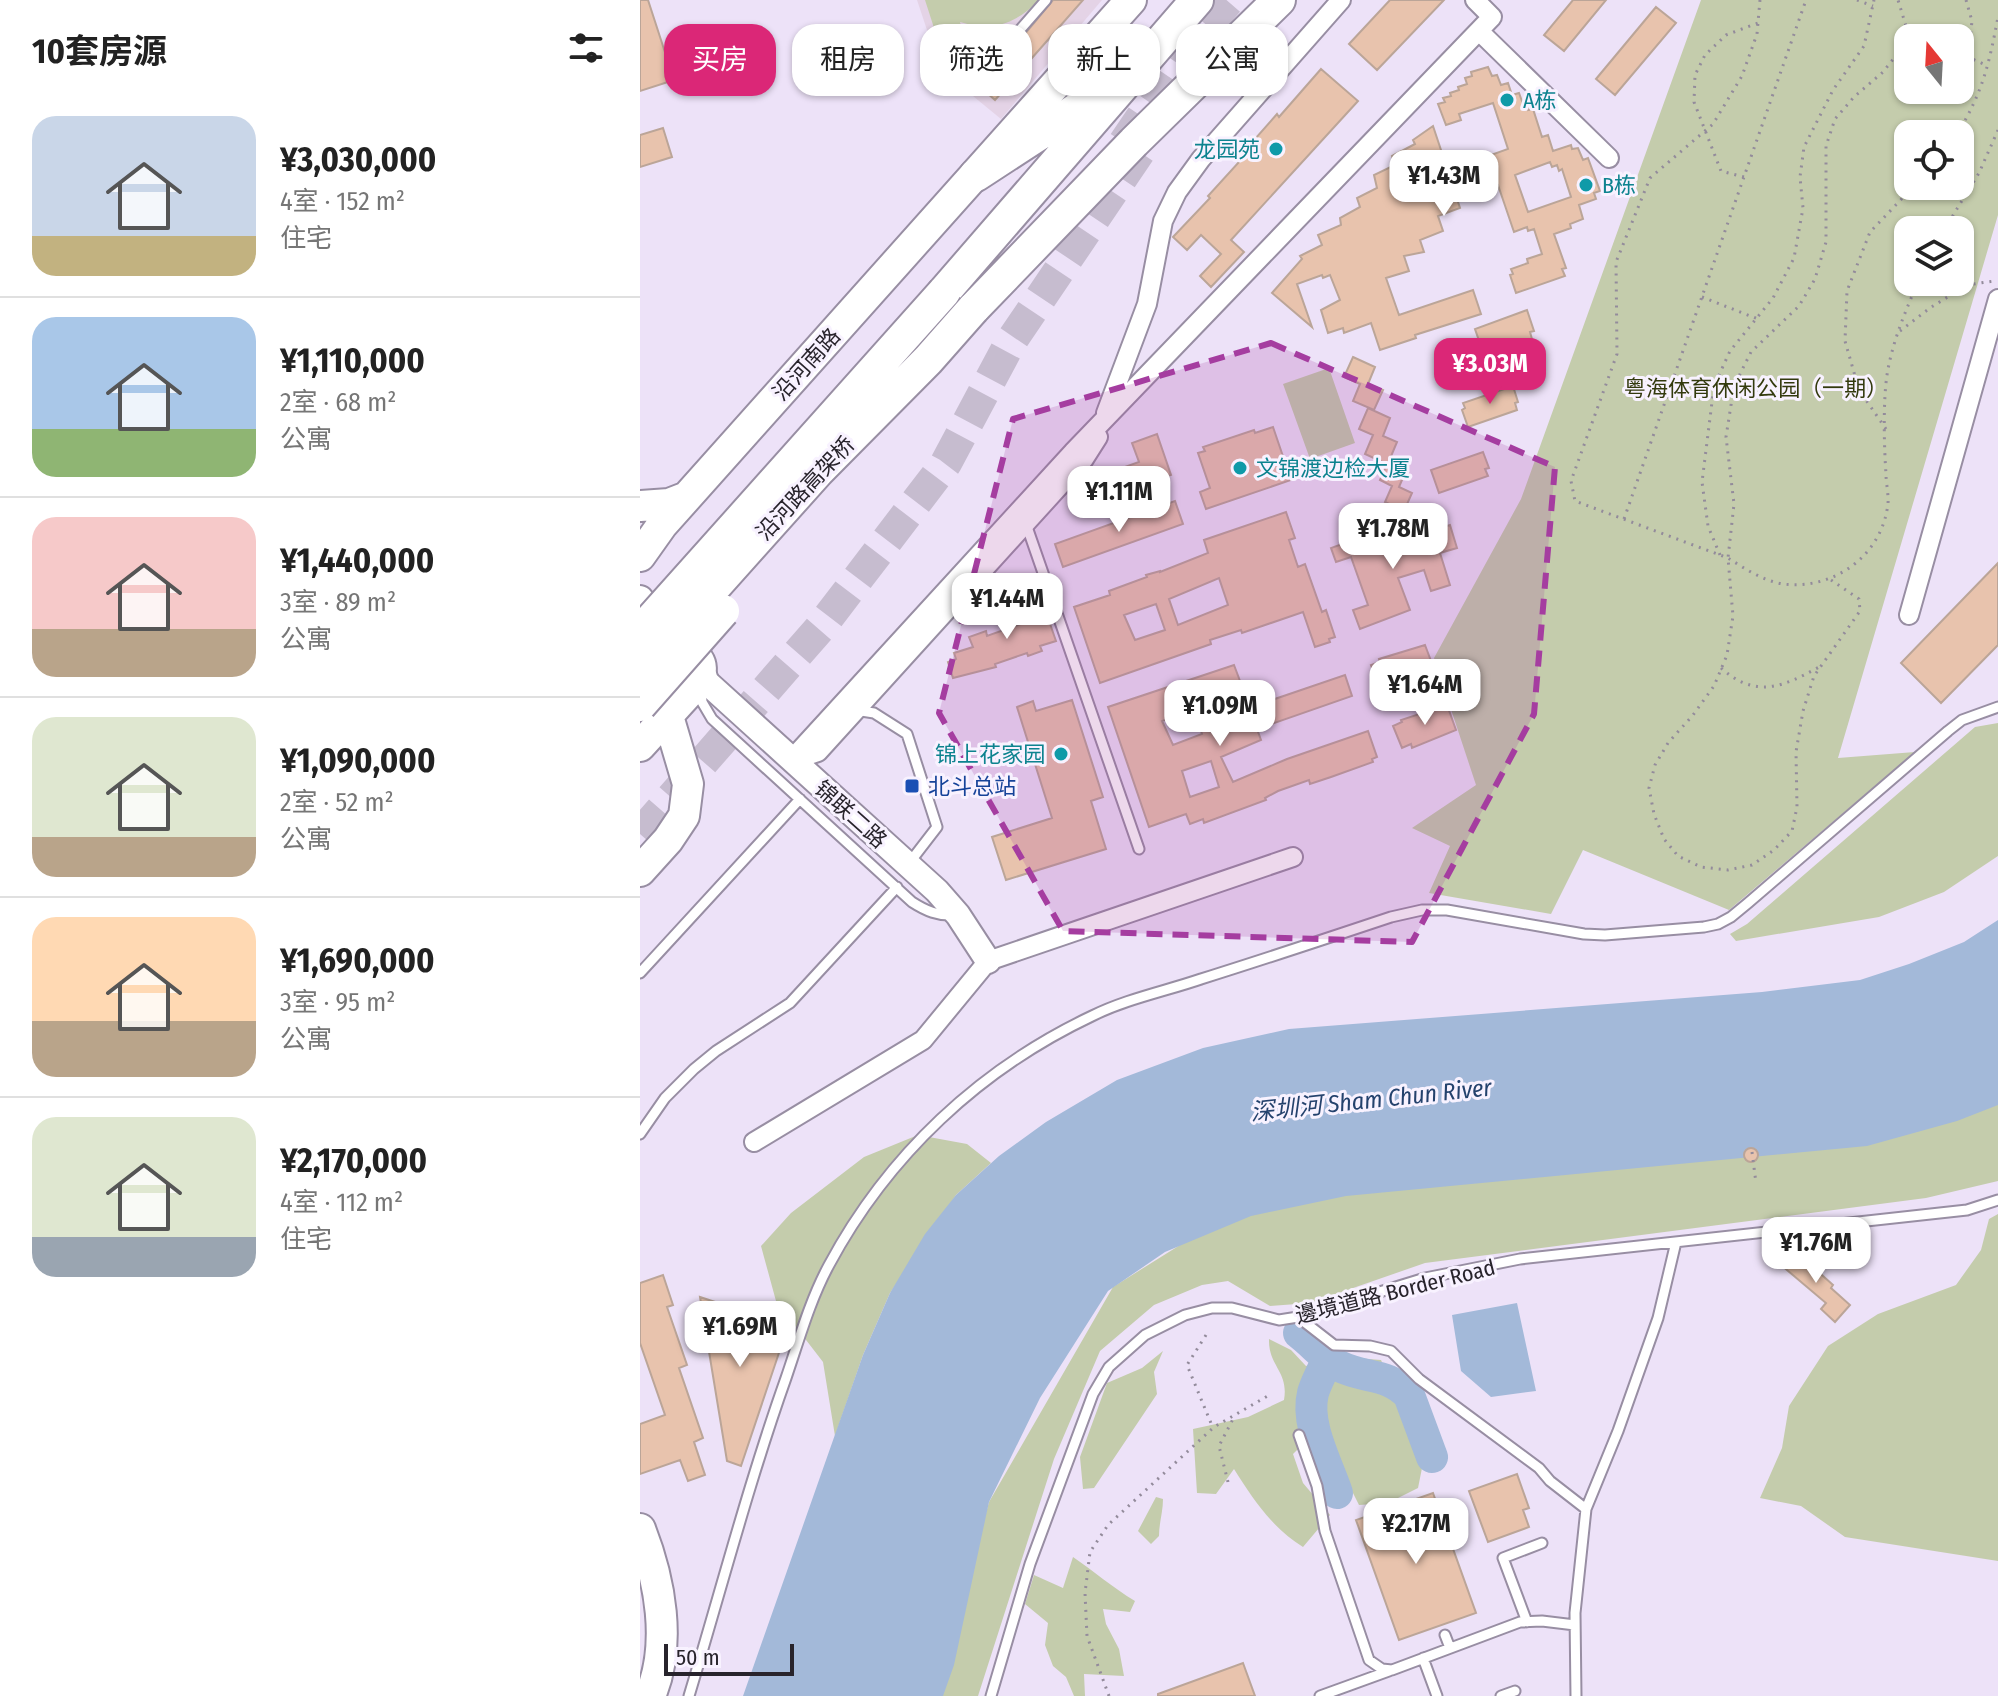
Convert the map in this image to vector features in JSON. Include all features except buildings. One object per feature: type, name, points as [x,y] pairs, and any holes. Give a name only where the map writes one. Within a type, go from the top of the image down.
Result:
[{"type":"highway","points":[[1160,43],[1197,0]]},
{"type":"highway","name":"沿河路高架桥","points":[[640,670],[818,471],[928,360],[1134,142],[1279,0]]},
{"type":"highway","points":[[976,175],[1097,96]]},
{"type":"highway","name":"沿河路高架桥","points":[[640,632],[1115,96]]},
{"type":"highway","points":[[654,710],[840,478],[928,360]]},
{"type":"main road","name":"沿河南路","points":[[640,556],[651,538],[687,497],[1131,0]]},
{"type":"main road","points":[[640,506],[654,507],[687,497]]},
{"type":"main road","points":[[640,599],[653,615],[699,656],[703,669],[702,678],[654,710]]},
{"type":"main road","points":[[640,641],[680,677],[702,678]]},
{"type":"main road","points":[[640,679],[659,697],[640,746]]},
{"type":"main road","points":[[640,871],[676,830],[684,816],[687,801],[686,769],[654,710]]},
{"type":"main road","points":[[640,1529],[655,1578],[662,1633],[659,1670],[650,1696]]},
{"type":"street","points":[[791,760],[818,752],[848,709],[1023,517],[1084,459],[1097,439],[1138,335],[1163,221],[1177,192],[1201,159],[1341,0]]},
{"type":"street","points":[[1104,419],[1492,17],[1475,0]]},
{"type":"street","points":[[1479,31],[1609,158]]},
{"type":"street","points":[[1909,615],[1998,299]]},
{"type":"street","name":"锦联二路","points":[[702,678],[908,865],[958,915],[988,961]]},
{"type":"street","points":[[754,1142],[923,1040],[988,961],[1293,857]]},
{"type":"lane","points":[[1025,24],[1046,0]]},
{"type":"lane","points":[[1023,517],[1139,849]]},
{"type":"lane","points":[[702,678],[702,702],[712,719],[927,911],[943,916],[958,915]]},
{"type":"lane","points":[[689,1696],[757,1461],[828,1267],[858,1215],[894,1168],[938,1120],[985,1079],[1036,1045],[1096,1014],[1391,917],[1422,910],[1447,910],[1584,934],[1628,934],[1718,924],[1748,903],[1962,720],[1998,707]]},
{"type":"lane","points":[[848,709],[874,713],[907,734],[937,827],[908,865]]},
{"type":"lane","points":[[640,973],[800,799]]},
{"type":"lane","points":[[640,1134],[665,1098],[694,1069],[790,1003],[897,887]]},
{"type":"lane","name":"邊境道路 Border Road","points":[[991,1696],[1030,1564],[1093,1394],[1109,1367],[1145,1335],[1185,1315],[1212,1308],[1232,1308],[1279,1320],[1425,1278],[1520,1259],[1967,1210],[1998,1200]]},
{"type":"lane","points":[[1576,1696],[1575,1625],[1586,1509],[1618,1431],[1658,1318],[1676,1242]]},
{"type":"lane","points":[[1298,1317],[1334,1345],[1370,1346],[1391,1351],[1419,1379],[1539,1468],[1550,1481],[1586,1509]]},
{"type":"lane","points":[[1299,1435],[1317,1486],[1325,1531],[1369,1660],[1382,1669],[1392,1670]]},
{"type":"lane","points":[[1527,1622],[1503,1558],[1542,1543]]},
{"type":"lane","points":[[1320,1696],[1527,1622],[1575,1625]]},
{"type":"lane","points":[[1445,1635],[1450,1648]]},
{"type":"lane","points":[[1423,1658],[1437,1696]]},
{"type":"lane","points":[[1501,1696],[1515,1691]]},
{"type":"path","points":[[1760,0],[1757,34],[1742,76],[1713,124],[1650,178],[1616,262],[1617,354],[1571,481],[1575,501],[1728,558],[1750,572],[1781,584],[1831,580],[1861,559],[1878,538],[1888,509],[1887,376],[1913,296]]},
{"type":"path","points":[[1624,519],[1806,0]]},
{"type":"path","points":[[1857,0],[1873,6]]},
{"type":"path","points":[[1720,555],[1708,526],[1702,482],[1714,386],[1730,351],[1773,298],[1794,258],[1803,208],[1800,177],[1804,147],[1833,90],[1864,46],[1874,0]]},
{"type":"path","points":[[1831,580],[1859,599],[1860,611],[1814,676],[1803,711],[1796,752],[1797,807],[1792,831],[1774,850],[1752,865],[1728,870],[1701,867],[1678,856],[1664,839],[1654,814],[1649,788],[1661,754],[1714,686],[1727,655],[1733,616],[1728,558],[1734,504],[1726,437],[1734,386],[1751,352],[1799,306],[1815,279],[1826,242],[1826,146],[1835,119],[1854,97],[1883,72],[1902,48],[1906,26],[1898,0]]},
{"type":"path","points":[[1966,0],[1972,21],[1968,57],[1988,66]]},
{"type":"path","points":[[1966,120],[1988,66],[1998,17]]},
{"type":"path","points":[[1744,177],[1721,171],[1694,102],[1695,75],[1705,55],[1726,35],[1758,23]]},
{"type":"path","points":[[1953,216],[1979,173],[1998,130]]},
{"type":"path","points":[[1886,429],[1859,390],[1845,341],[1847,291],[1870,232],[1901,200]]},
{"type":"path","points":[[1899,332],[1967,285],[1998,280]]},
{"type":"path","points":[[1702,297],[1758,319]]},
{"type":"path","points":[[1721,668],[1736,681],[1770,689],[1822,666]]},
{"type":"path","points":[[1752,1152],[1756,1183]]},
{"type":"path","points":[[1206,1335],[1187,1365],[1213,1428]]},
{"type":"path","points":[[1109,1696],[1087,1636],[1085,1593],[1090,1552],[1108,1525],[1213,1428],[1271,1394]]},
{"type":"path","points":[[1228,1482],[1219,1446],[1236,1414]]},
{"type":"highlighted area","points":[[1271,343],[1555,467],[1534,714],[1412,942],[1063,931],[939,713],[1013,419]]},
{"type":"shaded area","points":[[917,0],[1102,0],[1082,24],[1048,24],[1048,64],[1032,82],[1032,24],[925,24]]},
{"type":"shaded area","points":[[973,96],[1021,96],[1001,119]]},
{"type":"green space","points":[[925,0],[1039,0],[1021,15],[1003,24],[933,24]]},
{"type":"green space","name":"粤海体育休闲公园（一期）","points":[[1701,0],[1998,0],[1998,215],[1838,758],[1915,752],[1729,910],[1583,850],[1551,914],[1429,893],[1450,846],[1412,828],[1476,785],[1434,658],[1521,499]]},
{"type":"green space","points":[[1329,368],[1355,443],[1310,459],[1283,384]]},
{"type":"green space","points":[[1998,723],[1998,856],[1944,892],[1879,917],[1736,941],[1730,934],[1747,924],[1975,727]]},
{"type":"green space","points":[[1998,1093],[1998,1181],[1926,1198],[1425,1263],[1310,1303],[1270,1306],[1228,1281],[1202,1285],[1154,1305],[1100,1351],[1054,1459],[978,1696],[936,1696],[989,1502],[1113,1287],[1220,1220],[1328,1194]]},
{"type":"green space","points":[[918,1135],[967,1144],[991,1163],[956,1195],[890,1293],[863,1355],[835,1436],[823,1362],[776,1301],[761,1246],[791,1213],[864,1157]]},
{"type":"green space","points":[[1998,1214],[1998,1561],[1845,1537],[1801,1506],[1760,1498],[1782,1448],[1789,1406],[1828,1346],[1878,1314],[1956,1285],[1981,1250],[1989,1219]]},
{"type":"green space","points":[[1269,1339],[1291,1350],[1306,1366],[1342,1357],[1381,1360],[1405,1413],[1422,1468],[1418,1488],[1388,1503],[1359,1505],[1328,1443],[1307,1440],[1293,1454],[1303,1483],[1330,1515],[1303,1547],[1273,1522],[1234,1469],[1216,1494],[1197,1493],[1193,1429],[1248,1417],[1284,1400],[1284,1382],[1272,1356]]},
{"type":"green space","points":[[1163,1351],[1154,1372],[1157,1394],[1094,1488],[1083,1489],[1080,1457],[1107,1383],[1142,1368]]},
{"type":"green space","points":[[1156,1497],[1163,1499],[1159,1536],[1151,1544],[1138,1531]]},
{"type":"green space","points":[[1073,1557],[1135,1601],[1130,1612],[1103,1609],[1106,1624],[1119,1649],[1124,1676],[1084,1674],[1085,1696],[1074,1696],[1066,1677],[1053,1666],[1045,1645],[1048,1623],[1025,1604],[1034,1575],[1063,1588]]},
{"type":"water","name":"深圳河 Sham Chun River","points":[[1998,920],[1998,1105],[1957,1121],[1867,1146],[1346,1196],[1251,1216],[1165,1252],[1108,1291],[1040,1398],[989,1502],[954,1665],[943,1696],[743,1696],[863,1355],[890,1293],[925,1234],[956,1195],[999,1156],[1046,1122],[1117,1080],[1203,1048],[1289,1029],[1762,992],[1860,980],[1964,942]]},
{"type":"water","points":[[1517,1303],[1536,1391],[1491,1397],[1461,1371],[1452,1315]]},
{"type":"waterway","points":[[1299,1333],[1339,1366],[1384,1379],[1409,1395],[1432,1457]]},
{"type":"waterway","points":[[1328,1357],[1311,1405],[1314,1430],[1337,1493]]},
{"type":"tunnel","points":[[1124,143],[1191,44],[1229,0]]},
{"type":"tunnel","points":[[640,834],[820,628],[946,463],[1010,343],[1142,148]]},
{"type":"place","name":"A栋","points":[[1507,100]]},
{"type":"place","name":"龙园苑","points":[[1276,149]]},
{"type":"place","name":"B栋","points":[[1586,185]]},
{"type":"place","name":"文锦渡边检大厦","points":[[1240,468]]},
{"type":"place","name":"锦上花家园","points":[[1061,754]]},
{"type":"place","name":"北斗总站","points":[[912,786]]}]
